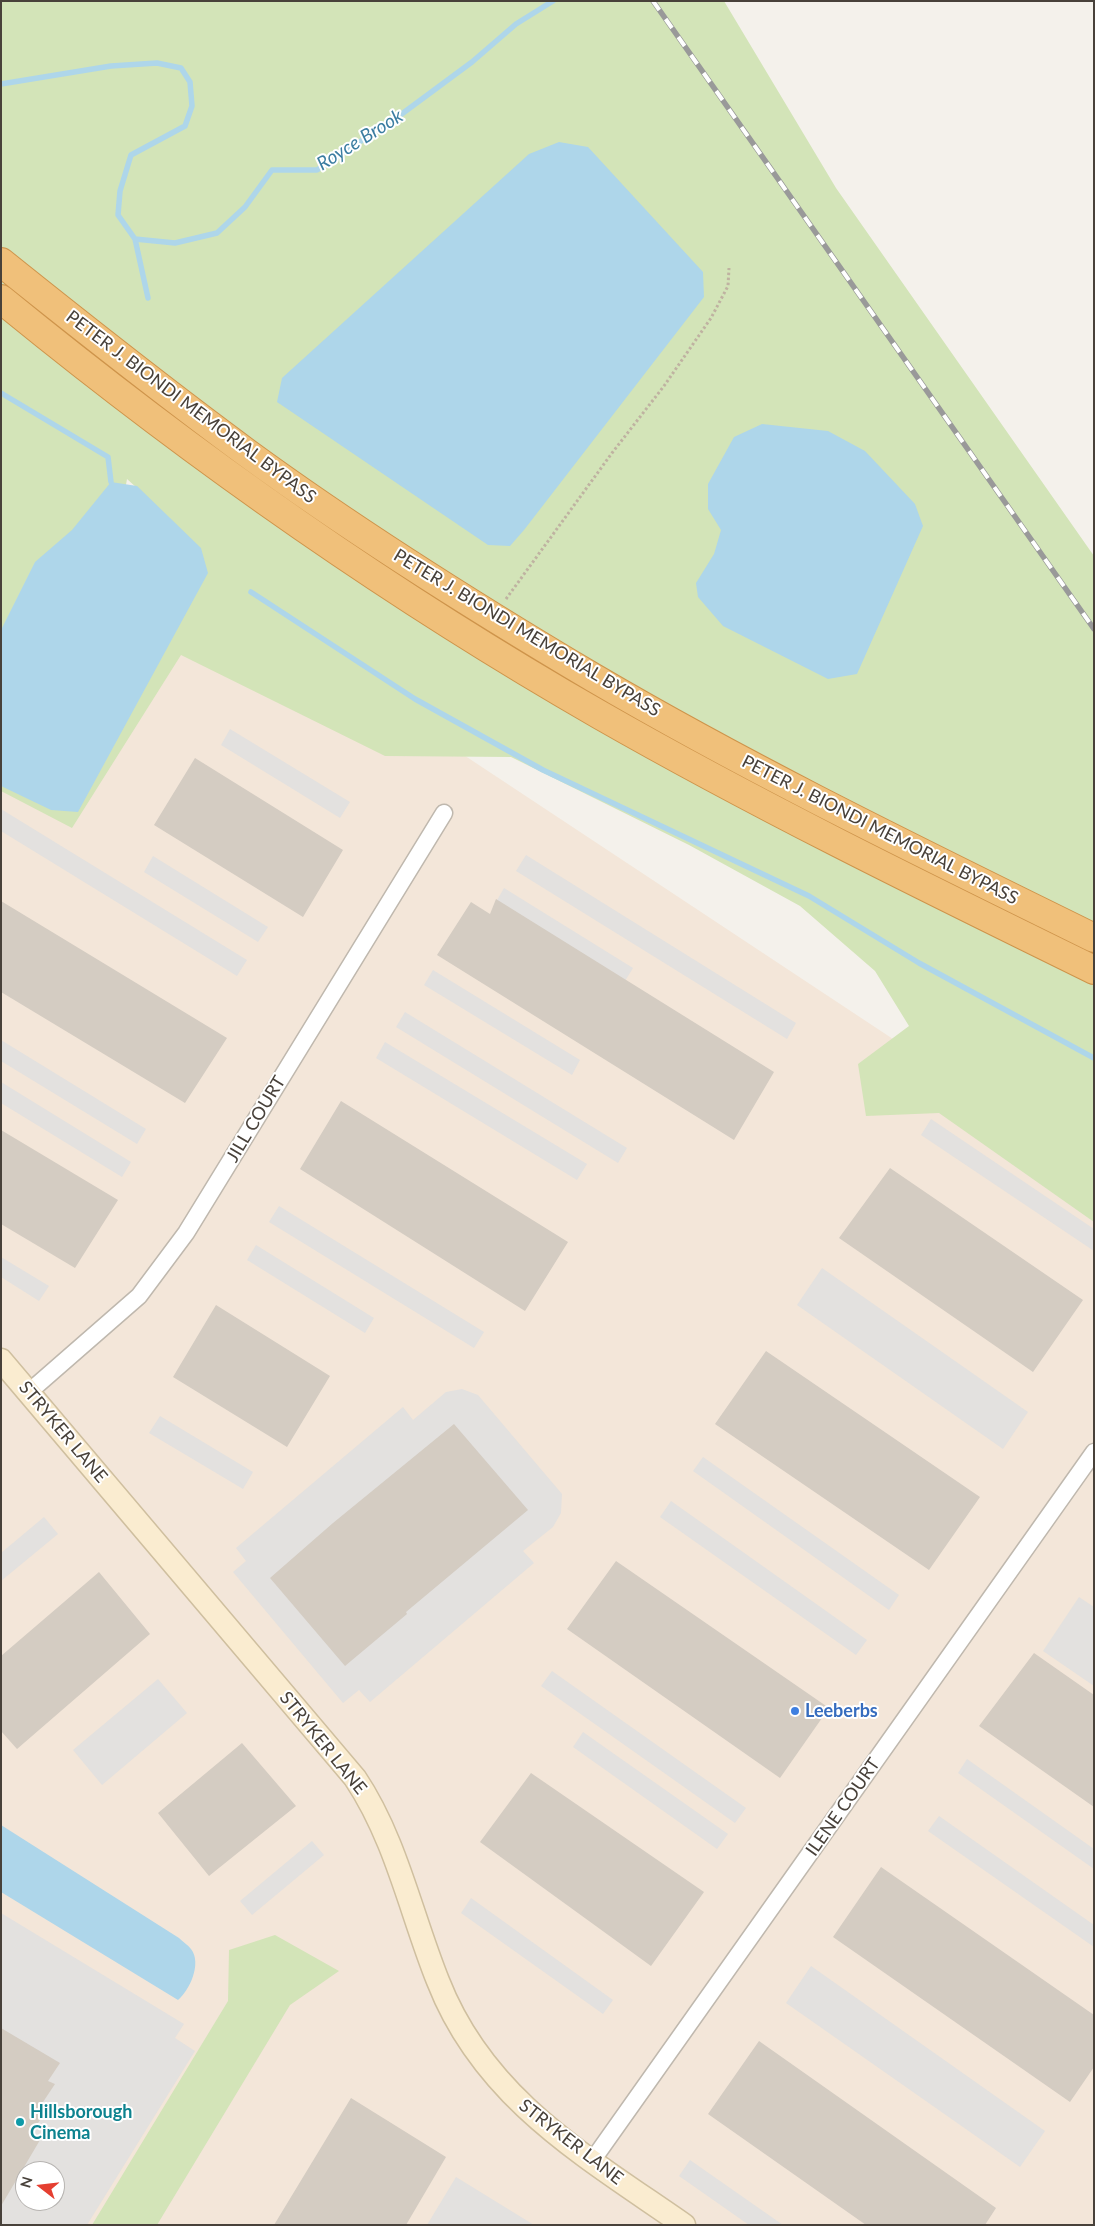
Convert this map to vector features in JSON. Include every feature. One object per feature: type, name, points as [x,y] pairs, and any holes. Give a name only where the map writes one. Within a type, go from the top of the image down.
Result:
[{"type":"highway","name":"PETER J. BIONDI MEMORIAL BYPASS","points":[[1,262],[100,342],[248,454],[347,523],[455,592],[595,678],[710,743],[902,843],[1094,938]]},
{"type":"highway","name":"PETER J. BIONDI MEMORIAL BYPASS","points":[[1,299],[59,346],[241,485],[419,604],[509,660],[600,714],[751,798],[1094,970]]},
{"type":"street","name":"JILL COURT","points":[[29,1392],[139,1296],[162,1267],[186,1233],[444,813]]},
{"type":"street","name":"STRYKER LANE","points":[[1,1360],[355,1778],[371,1804],[386,1836],[438,1983],[476,2053],[502,2086],[547,2128],[684,2225]]},
{"type":"street","name":"ILENE COURT","points":[[592,2161],[1094,1452]]},
{"type":"path","points":[[516,584],[612,453],[664,386],[701,333],[728,286],[729,268]]},
{"type":"shaded area","points":[[1,567],[228,599],[1094,1172],[1094,2225],[1,2225]]},
{"type":"shaded area","points":[[230,729],[350,802],[340,818],[221,745]]},
{"type":"shaded area","points":[[1,809],[247,960],[237,976],[1,831]]},
{"type":"shaded area","points":[[526,855],[796,1023],[787,1039],[516,871]]},
{"type":"shaded area","points":[[153,856],[268,927],[258,942],[144,872]]},
{"type":"shaded area","points":[[504,888],[633,968],[625,981],[496,902]]},
{"type":"shaded area","points":[[433,970],[580,1060],[572,1075],[424,985]]},
{"type":"shaded area","points":[[405,1012],[627,1148],[618,1163],[396,1027]]},
{"type":"shaded area","points":[[1,1040],[146,1129],[137,1144],[1,1061]]},
{"type":"shaded area","points":[[385,1042],[587,1164],[577,1180],[376,1058]]},
{"type":"shaded area","points":[[1,1082],[131,1162],[122,1177],[1,1103]]},
{"type":"shaded area","points":[[931,1119],[1094,1229],[1094,1251],[921,1135]]},
{"type":"shaded area","points":[[279,1206],[484,1332],[474,1348],[269,1222]]},
{"type":"shaded area","points":[[256,1245],[374,1318],[365,1333],[247,1260]]},
{"type":"shaded area","points":[[1,1257],[49,1286],[39,1301],[1,1277]]},
{"type":"shaded area","points":[[822,1268],[1028,1412],[1003,1449],[797,1305]]},
{"type":"shaded area","points":[[462,1389],[478,1395],[562,1494],[561,1513],[553,1527],[523,1551],[534,1563],[370,1702],[359,1690],[343,1703],[233,1572],[246,1561],[236,1548],[403,1407],[413,1420],[446,1392]]},
{"type":"shaded area","points":[[160,1416],[253,1472],[243,1489],[149,1433]]},
{"type":"shaded area","points":[[703,1457],[899,1595],[889,1610],[693,1471]]},
{"type":"shaded area","points":[[671,1501],[867,1640],[856,1655],[660,1517]]},
{"type":"shaded area","points":[[44,1517],[58,1534],[1,1581],[1,1553]]},
{"type":"shaded area","points":[[1079,1597],[1094,1607],[1094,1686],[1043,1651]]},
{"type":"shaded area","points":[[552,1671],[746,1808],[735,1823],[541,1686]]},
{"type":"shaded area","points":[[158,1679],[187,1713],[102,1785],[73,1750]]},
{"type":"shaded area","points":[[583,1732],[728,1834],[717,1849],[573,1747]]},
{"type":"shaded area","points":[[967,1759],[1094,1849],[1094,1869],[958,1773]]},
{"type":"shaded area","points":[[939,1816],[1094,1925],[1094,1947],[928,1831]]},
{"type":"shaded area","points":[[312,1841],[324,1855],[252,1915],[240,1901]]},
{"type":"shaded area","points":[[471,1898],[613,2000],[603,2014],[461,1913]]},
{"type":"shaded area","points":[[1,1913],[184,2024],[175,2038],[195,2051],[87,2225],[1,2225]]},
{"type":"shaded area","points":[[811,1966],[1045,2131],[1020,2167],[786,2003]]},
{"type":"shaded area","points":[[690,2160],[783,2225],[749,2225],[679,2176]]},
{"type":"shaded area","points":[[456,2177],[534,2225],[427,2225]]},
{"type":"green space","points":[[1,1],[724,1],[836,188],[1094,556],[1094,1222],[939,1113],[866,1116],[858,1064],[909,1026],[875,971],[800,906],[689,845],[511,757],[385,756],[181,655],[72,828],[1,791]],"holes":[[[127,479],[137,488],[124,496]]]},
{"type":"green space","points":[[275,1935],[339,1971],[290,2005],[157,2225],[92,2225],[228,2001],[229,1950]]},
{"type":"water","points":[[559,142],[588,147],[703,272],[704,297],[524,530],[510,546],[488,545],[277,402],[282,378],[529,154]]},
{"type":"water","points":[[762,424],[828,431],[865,451],[915,504],[923,526],[857,674],[828,679],[723,626],[698,597],[696,583],[714,554],[721,530],[708,509],[708,484],[734,437]]},
{"type":"water","points":[[111,482],[137,486],[201,548],[208,573],[78,812],[51,810],[1,786],[1,630],[35,562],[72,530]]},
{"type":"water","points":[[1,1825],[179,1938],[188,1946],[194,1955],[195,1969],[187,1990],[182,1996],[178,2000],[1,1892]]},
{"type":"building","points":[[195,758],[343,850],[303,917],[154,825]]},
{"type":"building","points":[[496,899],[774,1072],[734,1140],[437,955],[471,902],[490,914]]},
{"type":"building","points":[[1,901],[227,1038],[185,1103],[1,992]]},
{"type":"building","points":[[341,1101],[568,1242],[525,1311],[300,1169]]},
{"type":"building","points":[[1,1130],[118,1200],[75,1268],[1,1224]]},
{"type":"building","points":[[890,1168],[1083,1300],[1033,1372],[839,1238]]},
{"type":"building","points":[[216,1305],[330,1376],[287,1447],[173,1377]]},
{"type":"building","points":[[766,1351],[980,1497],[929,1570],[715,1424]]},
{"type":"building","points":[[454,1424],[528,1510],[406,1612],[407,1614],[345,1666],[270,1578],[333,1523]]},
{"type":"building","points":[[616,1561],[829,1708],[780,1778],[567,1629]]},
{"type":"building","points":[[99,1572],[150,1634],[17,1749],[1,1731],[1,1656]]},
{"type":"building","points":[[1034,1653],[1094,1695],[1094,1807],[979,1726]]},
{"type":"building","points":[[242,1743],[296,1806],[209,1876],[158,1813]]},
{"type":"building","points":[[531,1773],[704,1892],[651,1966],[480,1842]]},
{"type":"building","points":[[881,1867],[1094,2015],[1094,2067],[1070,2102],[833,1937]]},
{"type":"building","name":"Hillsborough Cinema","points":[[1,2028],[60,2063],[48,2081],[55,2084],[41,2105],[48,2108],[30,2135],[40,2140],[28,2161],[15,2161],[15,2182],[1,2206]]},
{"type":"building","points":[[759,2041],[996,2208],[985,2225],[866,2225],[708,2114]]},
{"type":"building","points":[[351,2098],[446,2157],[406,2225],[274,2225]]},
{"type":"waterway","name":"Royce Brook","points":[[1,84],[111,66],[157,63],[181,68],[190,82],[192,106],[185,126],[131,155],[120,191],[118,215],[135,239],[175,243],[217,233],[245,207],[272,170],[317,170],[399,116],[472,62],[516,24],[553,1]]},
{"type":"waterway","points":[[135,239],[148,298]]},
{"type":"waterway","points":[[1,393],[108,457],[111,482]]},
{"type":"waterway","points":[[251,592],[415,699],[543,770],[809,896],[919,963],[1094,1058]]},
{"type":"railway","points":[[653,1],[1094,629]]},
{"type":"place","name":"Leeberbs","points":[[795,1711]]},
{"type":"place","name":"Hillsborough Cinema","points":[[20,2122]]}]
